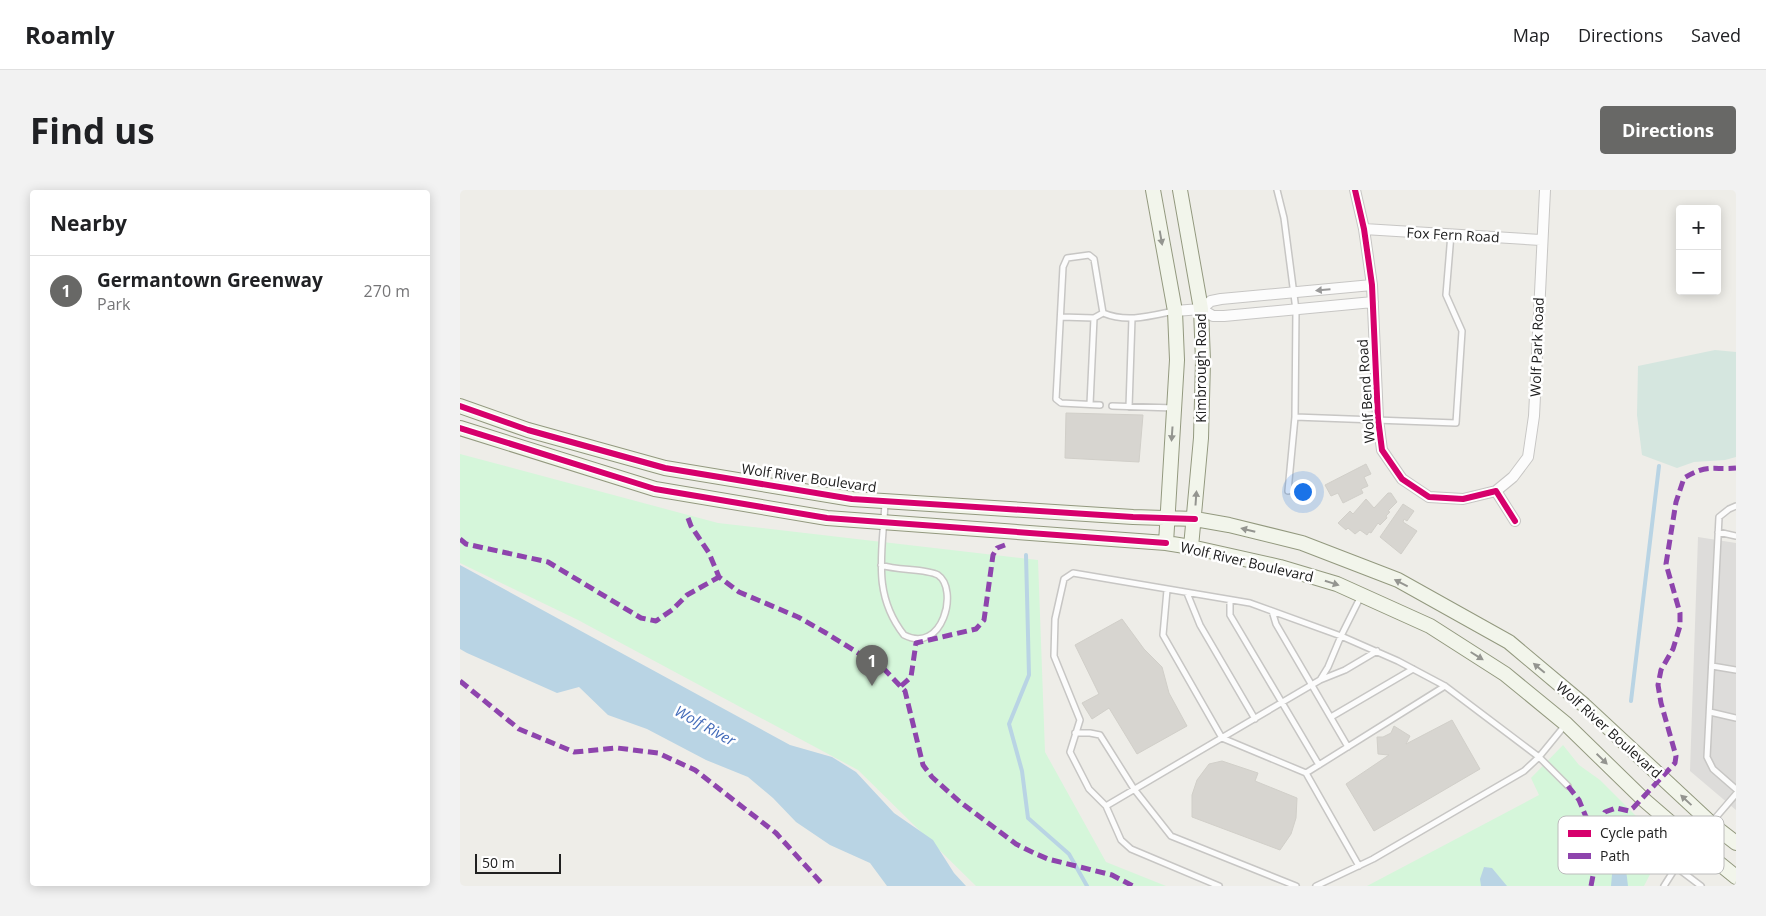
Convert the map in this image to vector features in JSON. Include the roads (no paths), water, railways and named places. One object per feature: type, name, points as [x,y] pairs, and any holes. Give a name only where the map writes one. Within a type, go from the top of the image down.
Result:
[{"type":"main road","name":"Kimbrough Road","points":[[1153,190],[1175,311],[1178,360],[1166,543]]},
{"type":"main road","name":"Kimbrough Road","points":[[1180,190],[1201,309],[1203,398],[1195,520],[1191,547]]},
{"type":"main road","name":"Wolf River Boulevard","points":[[460,406],[528,430],[664,468],[852,499],[1124,517],[1167,517],[1229,525],[1302,544],[1398,580],[1509,642],[1584,706],[1703,816]]},
{"type":"main road","name":"Wolf River Boulevard","points":[[460,428],[655,489],[827,518],[1166,543],[1280,567],[1337,584],[1430,626],[1505,674],[1566,724],[1663,816]]},
{"type":"main road","name":"Wolf River Boulevard","points":[[1724,833],[1736,843]]},
{"type":"main road","name":"Wolf River Boulevard","points":[[1724,867],[1736,877]]},
{"type":"street","name":"Wolf Bend Road","points":[[1355,190],[1364,230],[1372,285],[1378,419],[1382,450],[1402,479],[1430,497],[1463,500],[1496,491]]},
{"type":"street","name":"Wolf Park Road","points":[[1496,491],[1513,477],[1528,457],[1534,416],[1545,190]]},
{"type":"street","name":"Fox Fern Road","points":[[1364,230],[1542,240]]},
{"type":"street","points":[[1201,309],[1210,301],[1221,299],[1372,285]]},
{"type":"street","points":[[1175,311],[1201,309],[1213,316],[1373,302]]},
{"type":"street","points":[[1496,491],[1515,521]]},
{"type":"lane","points":[[1277,190],[1284,218],[1296,310],[1295,417],[1288,490]]},
{"type":"lane","points":[[1295,417],[1456,423],[1462,331],[1446,295],[1451,234]]},
{"type":"lane","points":[[1100,405],[1061,403],[1056,398],[1063,267],[1067,258],[1089,255],[1094,259],[1103,313]]},
{"type":"lane","points":[[1103,313],[1114,318],[1138,319],[1175,311]]},
{"type":"lane","points":[[1061,317],[1094,318],[1103,313]]},
{"type":"lane","points":[[1090,404],[1094,318]]},
{"type":"lane","points":[[1129,406],[1132,318]]},
{"type":"lane","points":[[1112,406],[1174,408]]},
{"type":"lane","points":[[881,565],[898,570],[928,571],[943,580],[947,589],[945,615],[938,629],[929,637],[918,639],[904,636],[898,628],[884,598],[881,565],[885,501]]},
{"type":"lane","points":[[1736,506],[1728,509],[1719,517],[1707,757],[1712,769],[1736,789]]},
{"type":"lane","points":[[1718,532],[1736,536]]},
{"type":"lane","points":[[1218,886],[1132,849],[1121,840],[1106,806],[1088,788],[1070,752],[1080,720],[1054,656],[1055,619],[1064,579],[1072,573],[1250,603],[1377,651],[1445,686],[1539,757],[1568,786]]},
{"type":"lane","points":[[1167,590],[1163,635],[1222,738],[1306,773],[1359,866]]},
{"type":"lane","points":[[1187,593],[1200,625],[1255,719]]},
{"type":"lane","points":[[1320,680],[1362,595]]},
{"type":"lane","points":[[1230,600],[1230,615],[1281,704],[1319,765]]},
{"type":"lane","points":[[1272,611],[1276,624],[1348,747]]},
{"type":"lane","points":[[1106,806],[1320,680],[1345,670],[1377,651]]},
{"type":"lane","points":[[1712,666],[1736,670]]},
{"type":"lane","points":[[1331,717],[1413,669]]},
{"type":"lane","points":[[1306,773],[1445,686]]},
{"type":"lane","points":[[1710,712],[1736,718]]},
{"type":"lane","points":[[1316,886],[1359,866],[1524,771],[1539,757],[1566,724]]},
{"type":"lane","points":[[1075,733],[1100,735],[1134,789],[1171,836],[1296,886]]},
{"type":"lane","points":[[1717,816],[1736,794]]},
{"type":"lane","points":[[1664,886],[1672,874]]},
{"type":"lane","points":[[1685,874],[1701,886]]},
{"type":"water","name":"Wolf River","points":[[460,565],[790,745],[832,757],[856,772],[894,813],[933,840],[954,873],[966,886],[887,886],[870,863],[830,845],[796,822],[773,798],[748,777],[706,760],[647,729],[608,715],[579,687],[557,693],[460,649]]},
{"type":"water","points":[[1484,867],[1492,868],[1507,886],[1481,886],[1480,879]]},
{"type":"water","points":[[1612,874],[1627,874],[1628,886],[1611,886]]},
{"type":"waterway","points":[[1631,701],[1659,466]]},
{"type":"waterway","points":[[1026,555],[1029,675],[1009,724],[1022,771],[1028,818],[1069,854],[1087,886]]},
{"type":"place","name":"Germantown Greenway","points":[[872,686]]}]
